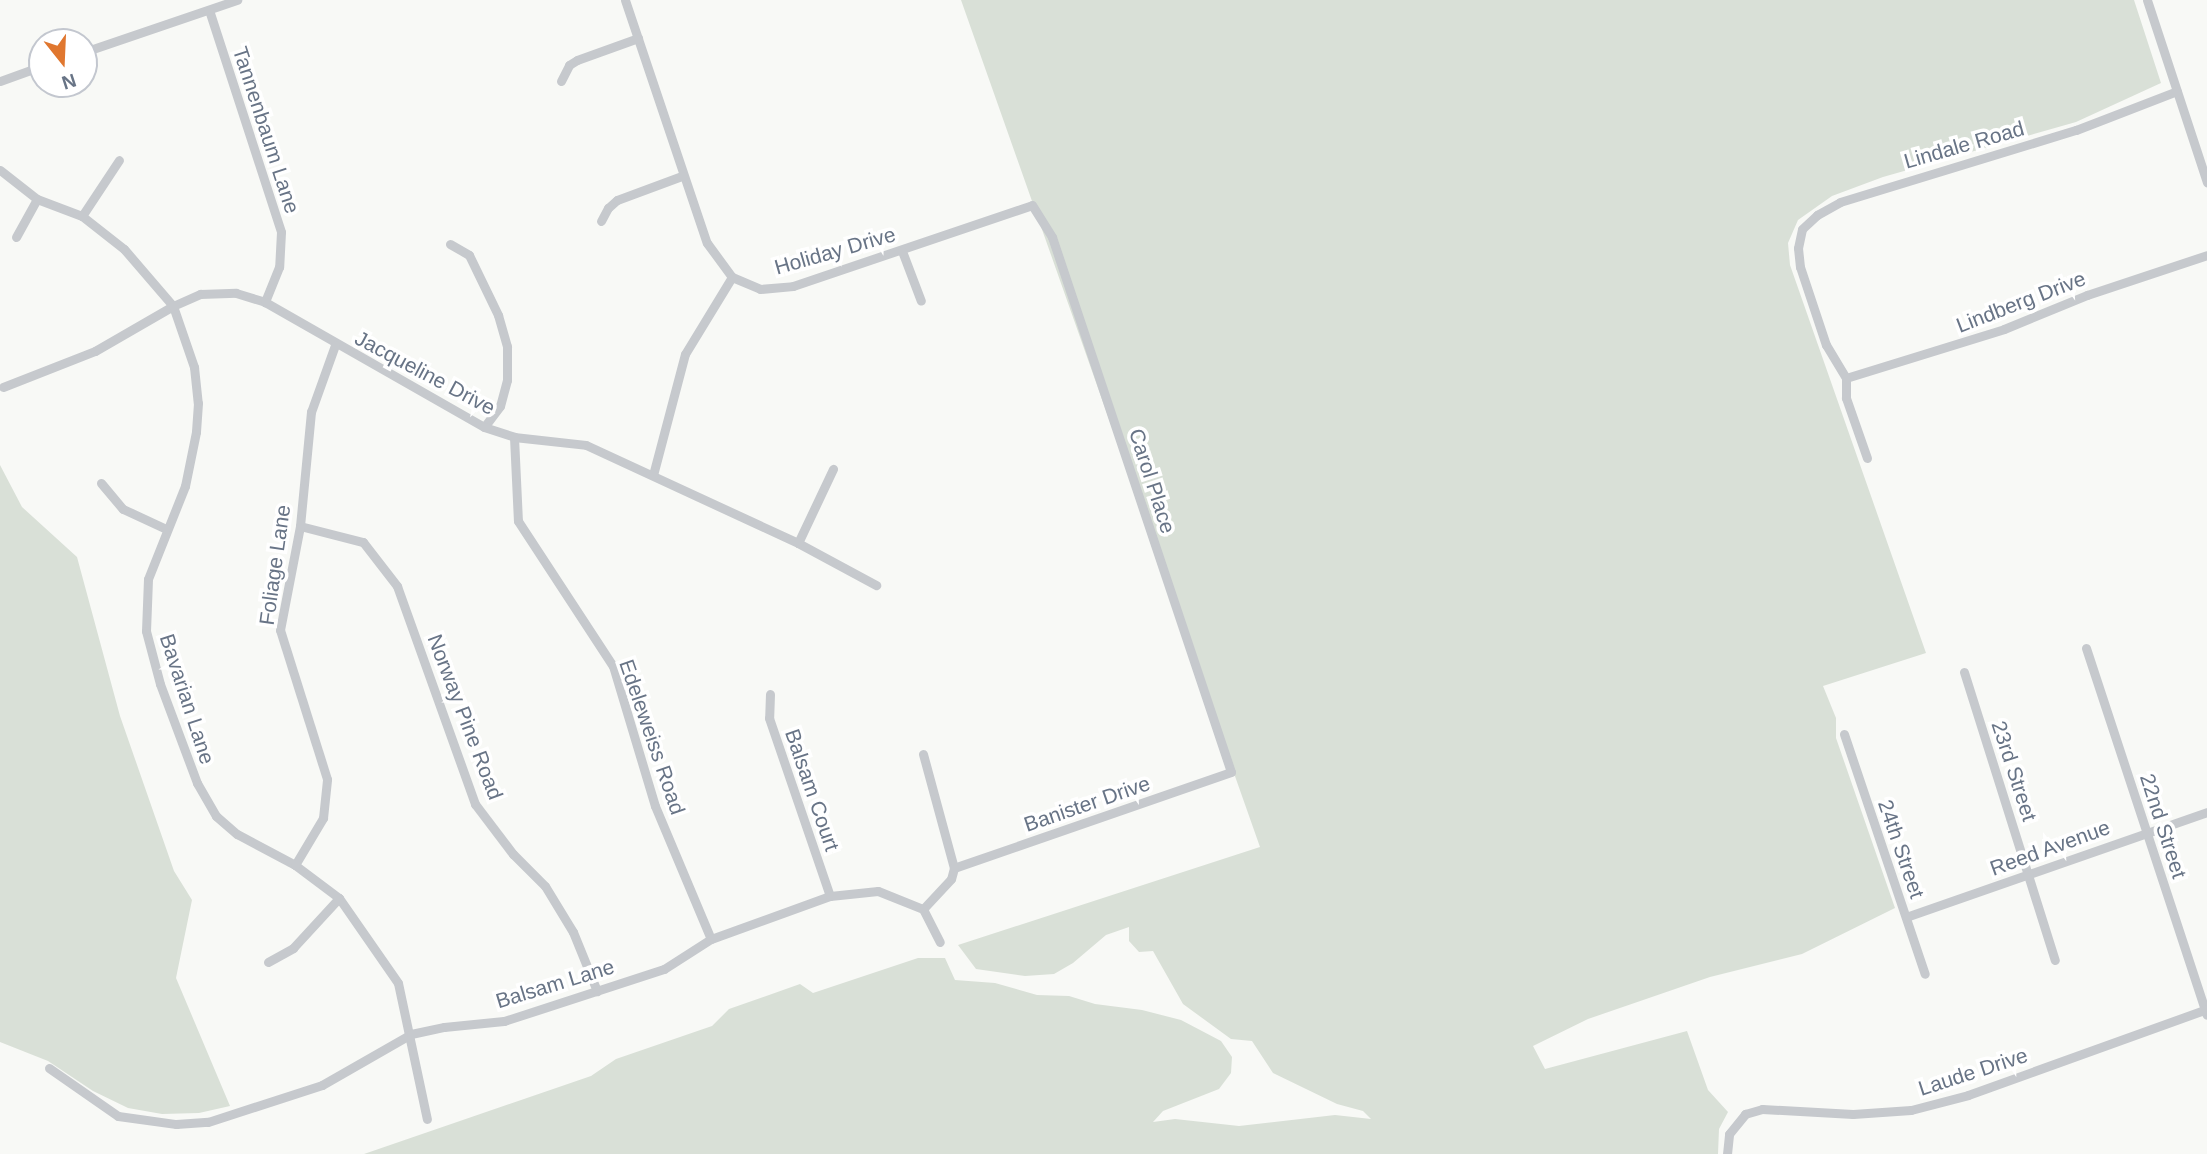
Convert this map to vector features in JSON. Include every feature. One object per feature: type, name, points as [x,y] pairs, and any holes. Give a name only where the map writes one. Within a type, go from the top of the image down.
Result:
[{"type":"street","points":[[98,47],[237,0]]},
{"type":"street","points":[[625,0],[706,243],[732,277],[685,354],[653,475]]},
{"type":"street","points":[[2147,0],[2207,182]]},
{"type":"street","name":"Tannenbaum Lane","points":[[209,10],[281,232],[279,267],[265,302]]},
{"type":"street","points":[[561,81],[569,65],[577,60],[638,38]]},
{"type":"street","points":[[0,81],[28,71]]},
{"type":"street","name":"Lindale Road","points":[[1846,378],[1826,345],[1800,267],[1798,248],[1802,229],[1817,215],[1840,202],[2076,130],[2177,91]]},
{"type":"street","points":[[82,216],[119,160]]},
{"type":"street","name":"Bavarian Lane","points":[[0,170],[37,199],[82,216],[124,249],[173,306],[194,367],[198,403],[196,432],[185,486],[148,579],[146,631],[160,684],[197,783],[216,816],[229,829],[295,865],[339,898],[398,983],[411,1034],[415,1075],[427,1119]]},
{"type":"street","points":[[601,221],[608,208],[617,201],[682,176]]},
{"type":"street","points":[[16,237],[37,199]]},
{"type":"street","name":"Holiday Drive","points":[[732,277],[760,289],[793,286],[1032,205]]},
{"type":"street","name":"Carol Place","points":[[1032,205],[1052,237],[1231,772]]},
{"type":"street","points":[[450,244],[469,256],[498,315],[507,348],[507,380],[500,406],[484,427]]},
{"type":"street","points":[[902,251],[921,301]]},
{"type":"street","name":"Lindberg Drive","points":[[1846,378],[2004,330],[2087,295],[2207,255]]},
{"type":"street","name":"Jacqueline Drive","points":[[3,387],[95,351],[173,306],[200,294],[236,293],[265,302],[335,345],[484,427],[514,437],[586,445],[798,543],[876,584]]},
{"type":"street","name":"Foliage Lane","points":[[295,865],[323,818],[327,779],[280,630],[300,526],[311,412],[335,345]]},
{"type":"street","points":[[1846,378],[1846,398],[1867,458]]},
{"type":"street","name":"Edeleweiss Road","points":[[514,437],[518,521],[613,666],[655,806],[711,939]]},
{"type":"street","points":[[798,543],[833,469]]},
{"type":"street","points":[[101,483],[123,509],[166,529]]},
{"type":"street","name":"Norway Pine Road","points":[[300,526],[363,542],[397,586],[475,804],[513,854],[545,886],[573,932],[597,991]]},
{"type":"street","name":"22nd Street","points":[[2086,649],[2206,1011]]},
{"type":"street","name":"23rd Street","points":[[1964,672],[2055,960]]},
{"type":"street","name":"Balsam Court","points":[[770,694],[769,718],[830,896]]},
{"type":"street","name":"24th Street","points":[[1843,734],[1925,974]]},
{"type":"street","points":[[923,754],[954,868],[951,878],[923,909],[940,942]]},
{"type":"street","name":"Banister Drive","points":[[954,868],[1231,772]]},
{"type":"street","name":"Reed Avenue","points":[[1906,917],[2207,812]]},
{"type":"street","name":"Balsam Lane","points":[[49,1068],[118,1116],[176,1124],[208,1122],[321,1085],[411,1034],[444,1027],[504,1021],[597,991],[664,968],[711,939],[830,896],[878,891],[923,909]]},
{"type":"street","points":[[268,962],[293,948],[339,898]]},
{"type":"street","name":"Laude Drive","points":[[1727,1154],[1729,1134],[1745,1115],[1762,1109],[1853,1114],[1911,1110],[1968,1095],[2206,1011]]},
{"type":"shaded area","points":[[961,0],[2134,0],[2161,83],[2076,122],[1883,177],[1832,196],[1798,220],[1788,243],[1790,265],[1926,653],[1823,686],[1836,718],[1836,738],[1895,908],[1802,954],[1710,977],[1588,1019],[1533,1046],[1545,1069],[1687,1031],[1708,1090],[1728,1112],[1719,1129],[1718,1154],[364,1154],[591,1076],[616,1059],[712,1026],[729,1009],[800,984],[813,993],[918,958],[945,958],[955,980],[995,983],[1037,995],[1069,996],[1095,1004],[1142,1010],[1181,1020],[1221,1041],[1232,1057],[1231,1073],[1219,1089],[1163,1111],[1153,1122],[1175,1119],[1239,1126],[1335,1115],[1371,1119],[1363,1111],[1337,1104],[1273,1073],[1252,1041],[1231,1039],[1183,1004],[1153,951],[1139,952],[1129,941],[1129,927],[1106,935],[1073,963],[1054,974],[1025,976],[976,969],[958,945],[1260,847]]},
{"type":"shaded area","points":[[0,465],[22,507],[77,557],[120,716],[174,871],[192,900],[176,978],[230,1106],[199,1113],[162,1114],[128,1108],[93,1091],[48,1061],[0,1042]]}]
